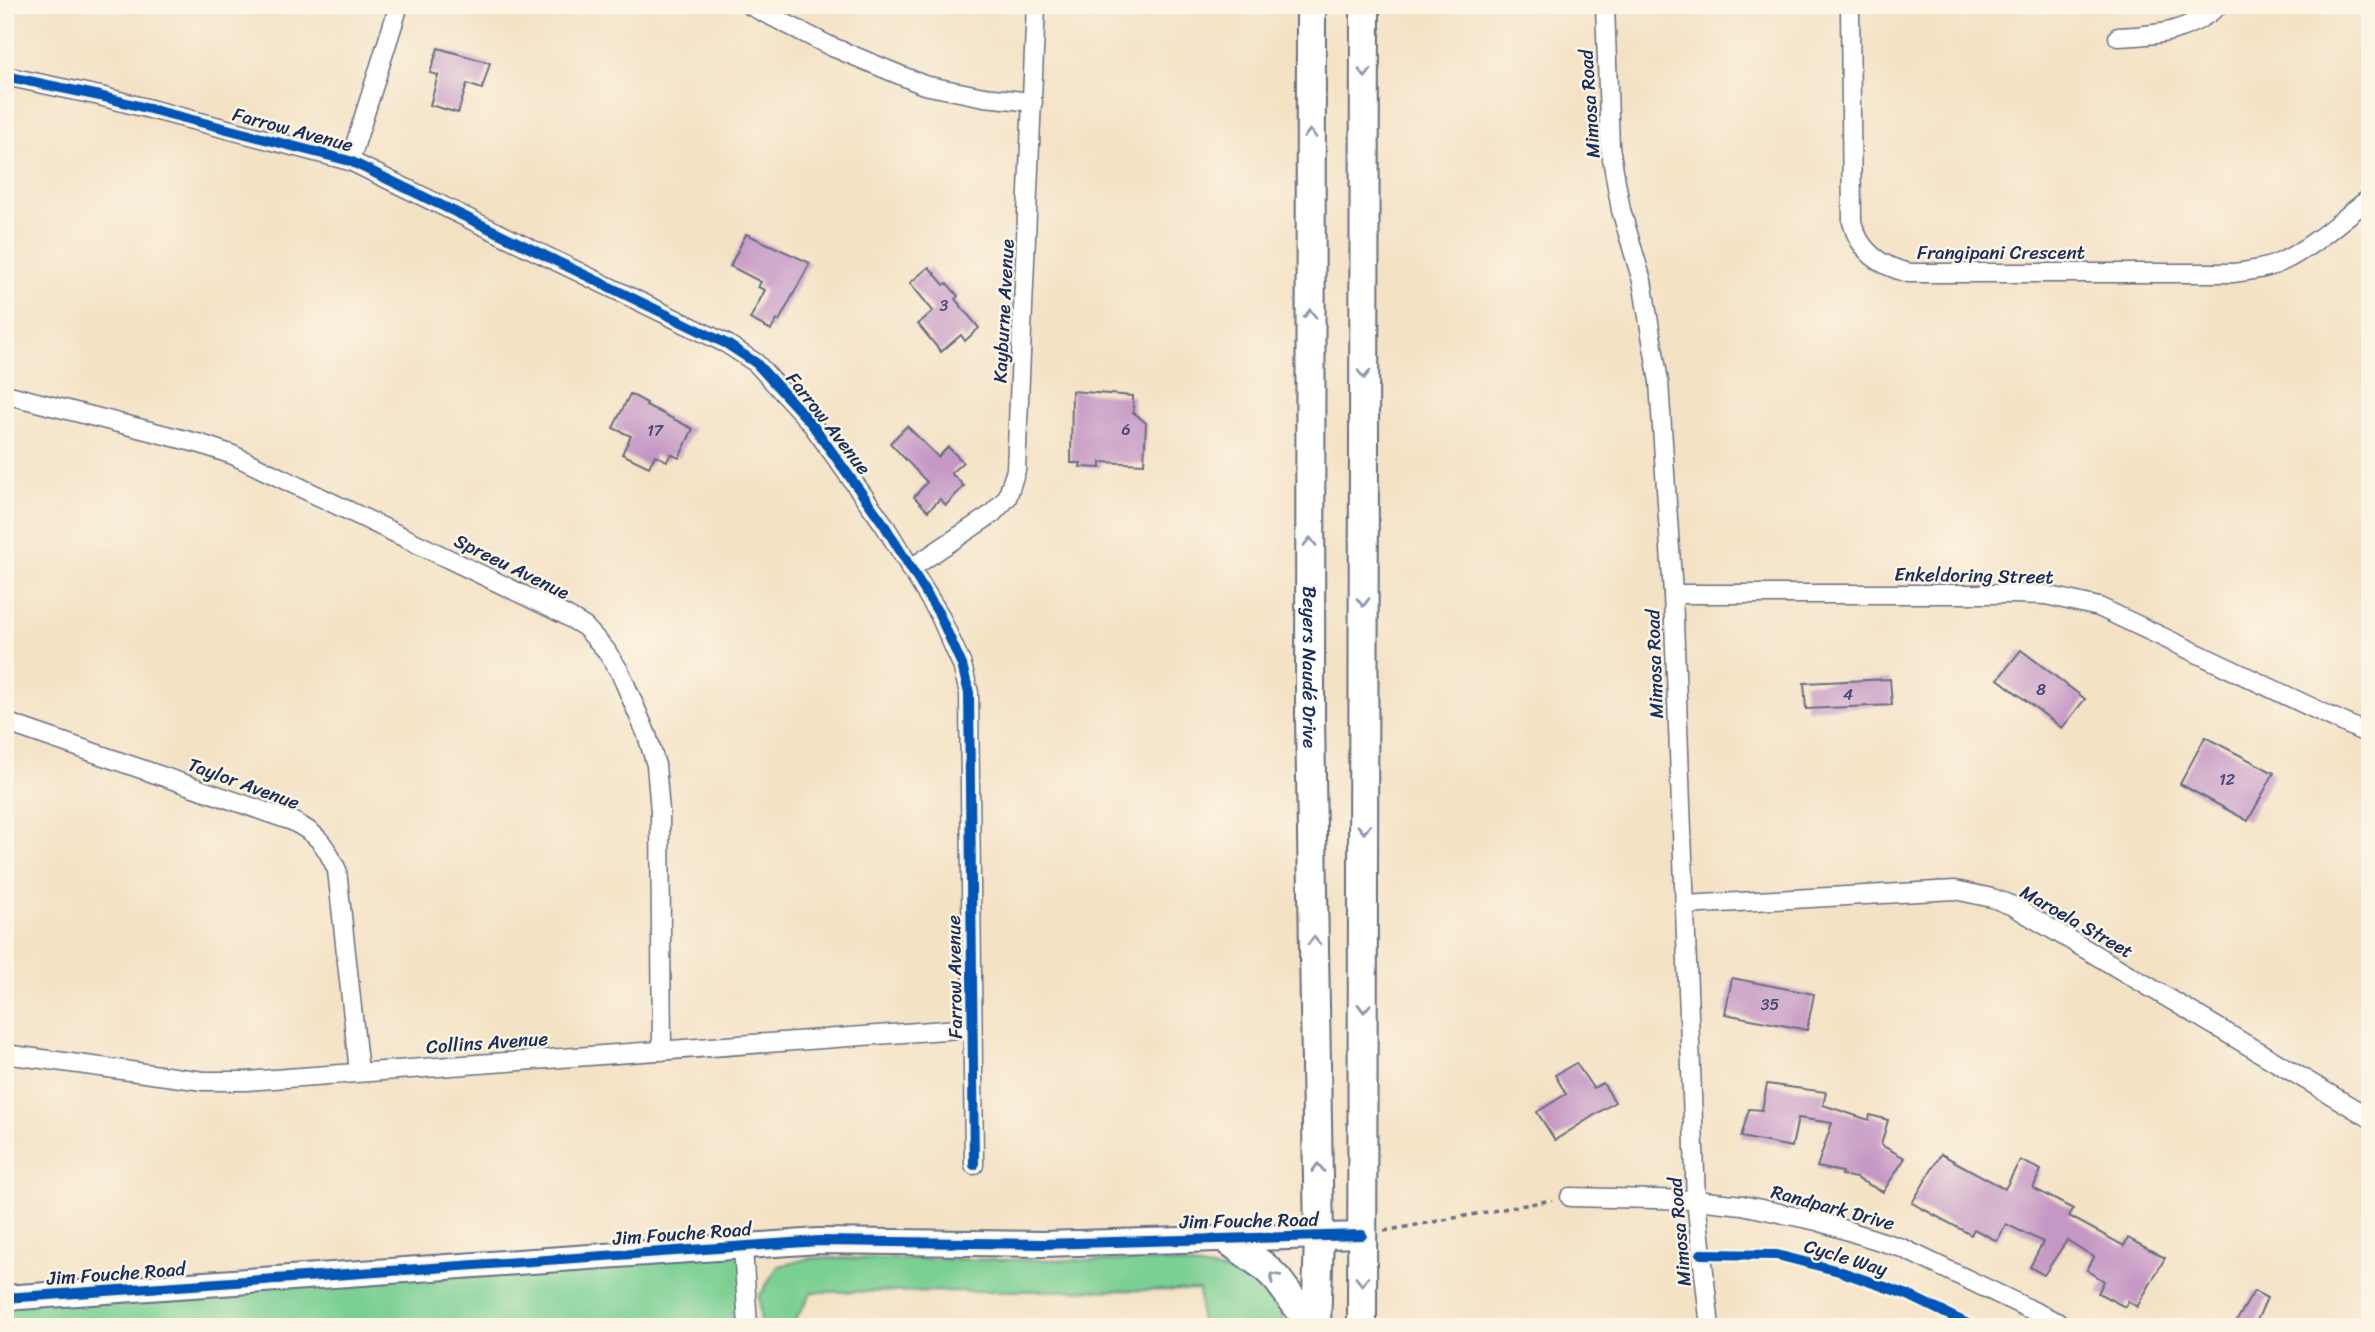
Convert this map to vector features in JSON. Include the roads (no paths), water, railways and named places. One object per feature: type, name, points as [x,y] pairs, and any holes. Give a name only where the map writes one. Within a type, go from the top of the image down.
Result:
[{"type":"main road","name":"Beyers Naudé Drive","points":[[1311,5],[1310,718],[1319,1237],[1314,1327]]},
{"type":"main road","points":[[1362,1327],[1365,5]]},
{"type":"main road","points":[[1225,1238],[1277,1279],[1314,1327]]},
{"type":"street","points":[[350,161],[399,5]]},
{"type":"street","points":[[749,5],[830,46],[924,85],[1033,103]]},
{"type":"street","name":"Kayburne Avenue","points":[[910,569],[992,514],[1007,498],[1016,470],[1036,5]]},
{"type":"street","name":"Mimosa Road","points":[[1605,5],[1610,147],[1621,210],[1642,281],[1659,383],[1673,594],[1696,1200],[1710,1327]]},
{"type":"street","name":"Frangipani Crescent","points":[[1850,5],[1852,222],[1856,236],[1865,249],[1875,260],[1889,268],[1909,273],[2233,273],[2281,262],[2370,198]]},
{"type":"street","points":[[2118,37],[2162,35],[2204,18],[2220,5]]},
{"type":"street","name":"Farrow Avenue","points":[[5,76],[100,96],[350,161],[705,333],[756,363],[811,423],[883,523],[939,614],[962,665],[969,694],[974,1164]]},
{"type":"street","name":"Spreeu Avenue","points":[[5,394],[201,444],[233,455],[585,627],[620,671],[647,735],[656,765],[660,811],[662,1051]]},
{"type":"street","name":"Enkeldoring Street","points":[[1673,594],[2014,594],[2074,600],[2110,612],[2370,735]]},
{"type":"street","name":"Taylor Avenue","points":[[5,722],[292,821],[318,836],[337,870],[359,1072]]},
{"type":"street","name":"Maroela Street","points":[[1684,905],[1955,890],[1992,898],[2013,906],[2370,1118]]},
{"type":"street","name":"Collins Avenue","points":[[5,1054],[203,1080],[246,1082],[972,1028]]},
{"type":"street","name":"Randpark Drive","points":[[1570,1197],[1696,1200],[1742,1205],[1817,1221],[1902,1248],[2067,1327]]},
{"type":"street","name":"Jim Fouche Road","points":[[5,1298],[819,1241],[1042,1244],[1362,1235]]},
{"type":"street","points":[[743,1247],[748,1327]]}]
